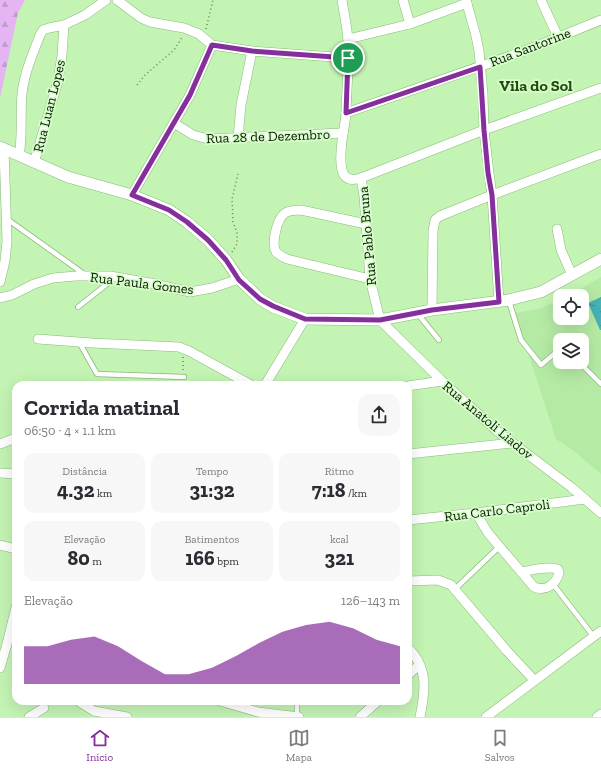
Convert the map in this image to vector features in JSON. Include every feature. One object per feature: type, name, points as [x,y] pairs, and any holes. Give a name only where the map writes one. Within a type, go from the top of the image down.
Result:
[{"type":"street","points":[[19,156],[22,144],[22,93],[27,70],[40,35],[43,30],[64,25],[85,15],[106,0]]},
{"type":"street","points":[[118,0],[142,18],[150,22],[188,29],[199,34],[212,45],[252,51],[348,58]]},
{"type":"street","name":"Rua Pablo Bruna","points":[[342,0],[348,39],[348,58],[346,113],[341,157],[345,176],[354,180],[361,178],[364,196],[370,280],[380,320]]},
{"type":"street","points":[[403,0],[410,24]]},
{"type":"street","points":[[541,0],[558,37]]},
{"type":"street","points":[[348,39],[410,24],[467,2],[476,36],[480,67],[488,173],[492,195],[504,301]]},
{"type":"street","name":"Rua Santorine","points":[[346,113],[480,67],[601,20]]},
{"type":"street","name":"Rua Luan Lopes","points":[[34,163],[58,81],[62,55],[64,25]]},
{"type":"street","points":[[132,195],[190,95],[212,45]]},
{"type":"street","points":[[238,138],[240,105],[252,51]]},
{"type":"street","points":[[361,178],[484,130],[601,88]]},
{"type":"street","name":"Rua 28 de Dezembro","points":[[174,123],[202,138],[218,140],[343,133]]},
{"type":"street","points":[[0,282],[7,251],[2,148],[34,163],[86,182],[132,195],[169,210],[187,222],[208,240],[226,260],[239,280],[260,299],[305,319],[380,320],[432,310],[504,301],[541,292],[600,262]]},
{"type":"street","points":[[432,310],[435,220],[440,216],[492,195],[601,154]]},
{"type":"street","points":[[366,224],[300,210],[292,210],[285,213],[280,220],[276,230],[274,243],[276,251],[287,259],[370,280]]},
{"type":"street","points":[[557,229],[561,250],[572,275]]},
{"type":"street","name":"Rua Paula Gomes","points":[[0,298],[12,296],[34,284],[53,278],[88,276],[116,277],[190,292],[239,280]]},
{"type":"street","points":[[267,381],[305,319]]},
{"type":"street","name":"Rua Anatoli Liadov","points":[[380,320],[442,381],[512,443],[585,499],[601,514]]},
{"type":"street","points":[[38,339],[178,347],[244,381]]},
{"type":"street","points":[[412,385],[442,381]]},
{"type":"street","points":[[0,444],[12,439]]},
{"type":"street","points":[[412,454],[512,443]]},
{"type":"street","points":[[0,473],[12,474]]},
{"type":"street","name":"Rua Carlo Caproli","points":[[412,520],[585,499]]},
{"type":"street","points":[[476,513],[483,527],[499,547],[534,587],[544,589],[553,584],[559,571],[558,569],[538,569],[521,572]]},
{"type":"street","points":[[0,545],[12,548]]},
{"type":"street","points":[[412,581],[438,580],[447,583],[455,589],[507,652],[534,680]]},
{"type":"street","points":[[0,668],[12,623]]},
{"type":"street","points":[[486,717],[598,634]]},
{"type":"street","points":[[412,652],[420,664],[424,680],[424,695],[420,717]]},
{"type":"street","points":[[412,671],[420,664]]},
{"type":"street","points":[[84,705],[94,711],[127,717]]},
{"type":"street","points":[[234,705],[258,712],[298,717]]},
{"type":"street","points":[[360,717],[374,705]]},
{"type":"street","points":[[30,717],[44,708]]},
{"type":"street","points":[[597,717],[601,714]]},
{"type":"lane","points":[[4,212],[88,276]]},
{"type":"lane","points":[[78,307],[116,277]]},
{"type":"lane","points":[[504,301],[521,340],[541,365],[553,355]]},
{"type":"lane","points":[[417,313],[439,340]]},
{"type":"lane","points":[[79,342],[97,374],[184,377]]},
{"type":"lane","points":[[586,369],[601,384]]},
{"type":"lane","points":[[455,589],[499,547]]},
{"type":"lane","points":[[553,584],[598,634]]},
{"type":"lane","points":[[297,705],[298,717]]},
{"type":"path","points":[[203,37],[213,0]]},
{"type":"path","points":[[137,85],[145,75],[174,50],[188,29]]},
{"type":"path","points":[[226,260],[237,244],[238,233],[233,222],[232,199],[238,174]]},
{"type":"path","points":[[184,377],[186,350]]},
{"type":"shaded area","points":[[601,277],[601,474],[574,451],[556,439],[515,313],[539,309],[553,303],[553,325],[589,325],[589,289],[580,289]]},
{"type":"green space","points":[[0,0],[25,0],[18,13],[0,98]]},
{"type":"water","points":[[601,297],[601,330],[589,305],[589,303]]},
{"type":"district","name":"Vila do Sol","points":[[536,85]]},
{"type":"route","points":[[212,45],[231,49],[348,58],[346,113],[480,67],[488,173],[492,195],[499,302],[432,310],[380,320],[305,319],[260,299],[239,280],[226,260],[208,240],[187,222],[169,210],[132,195],[190,95],[212,45]]}]
